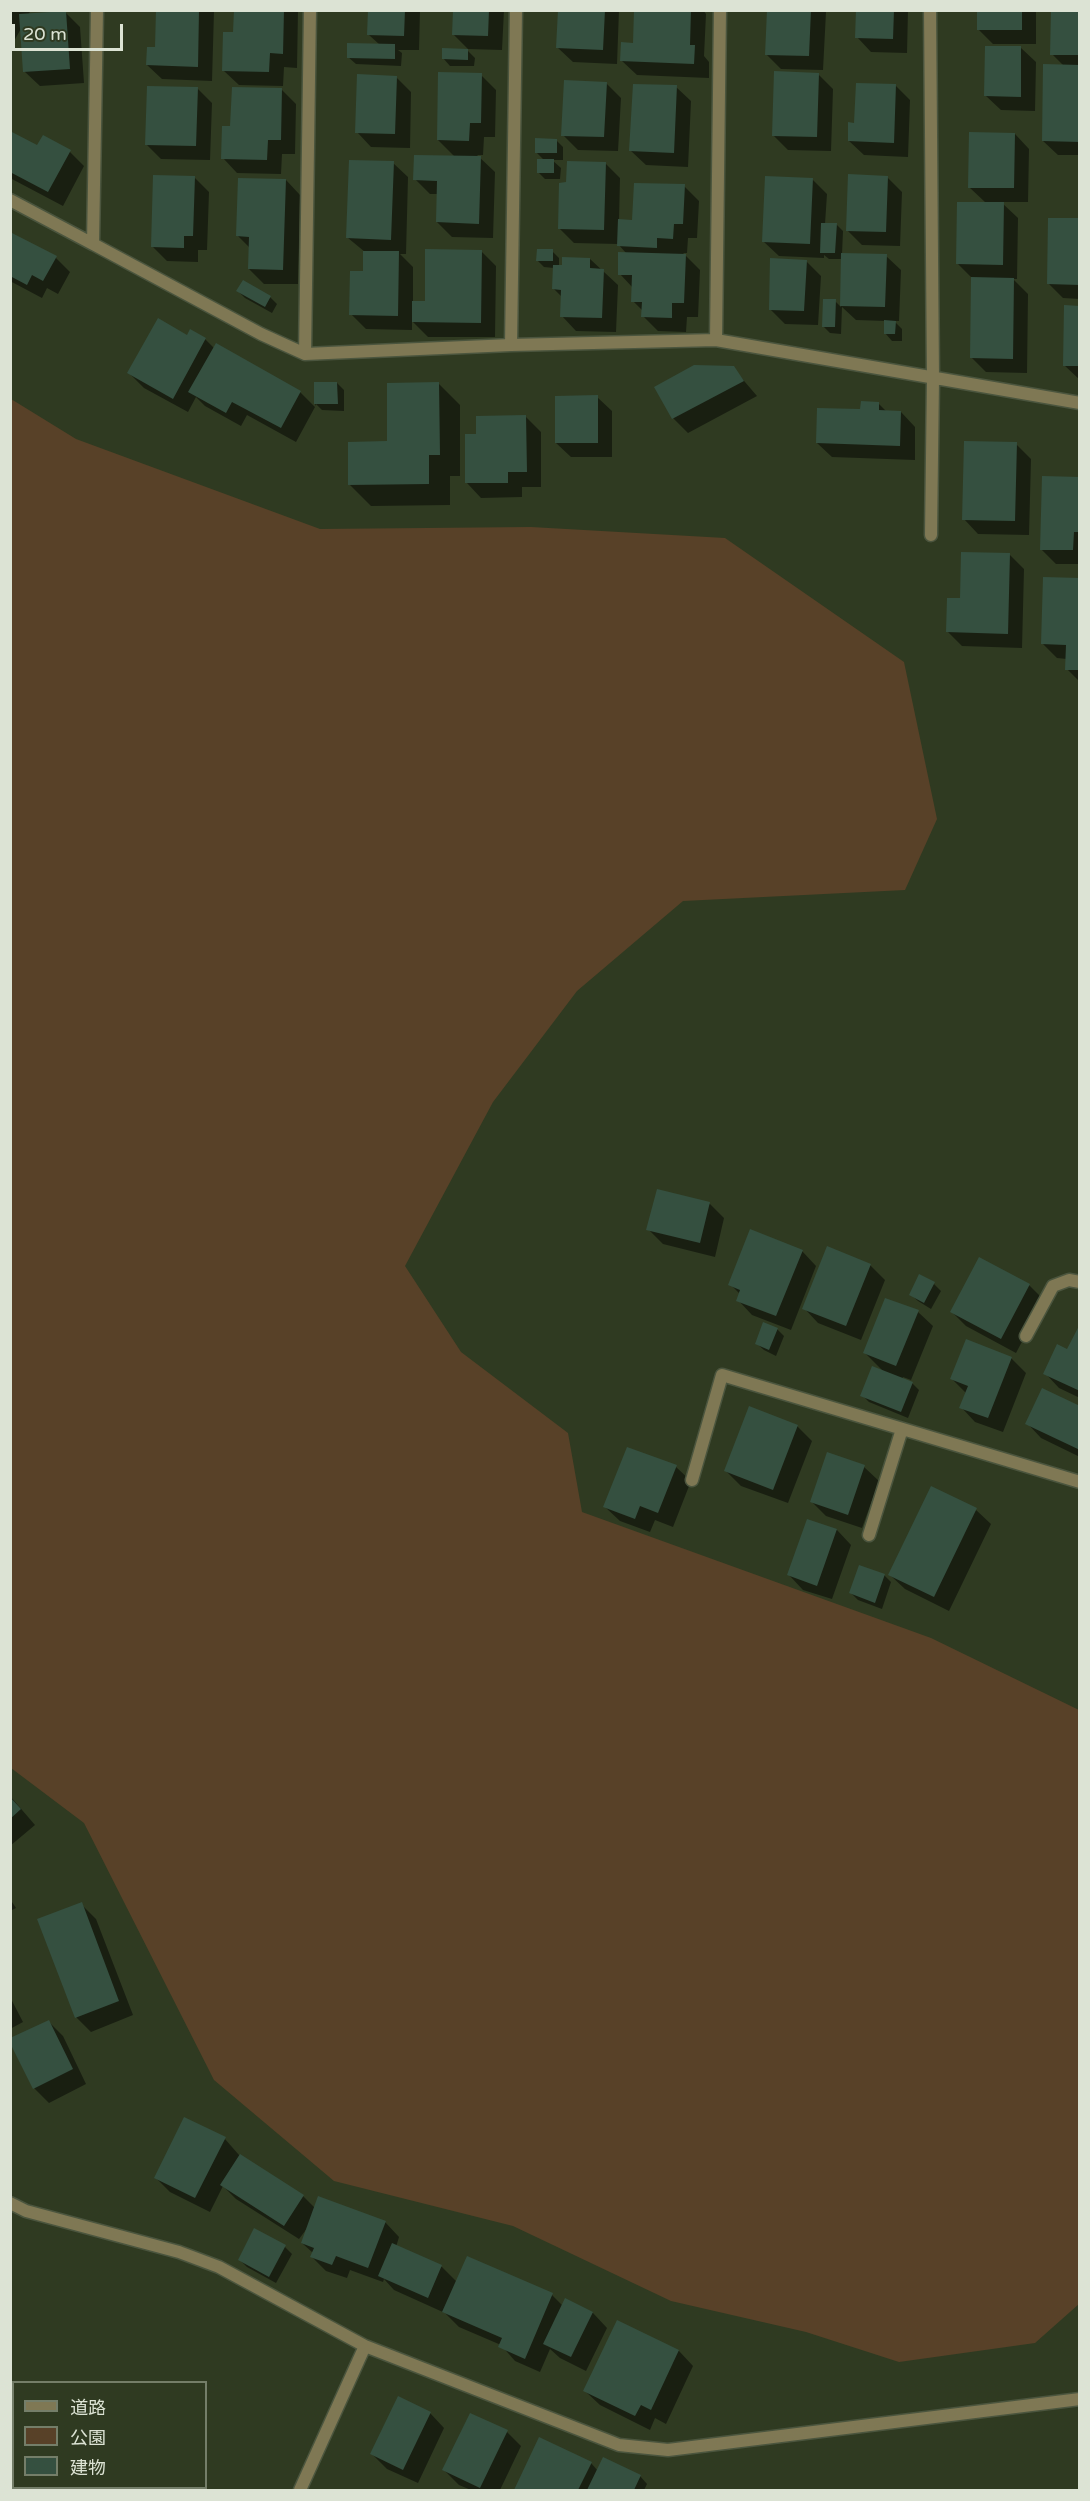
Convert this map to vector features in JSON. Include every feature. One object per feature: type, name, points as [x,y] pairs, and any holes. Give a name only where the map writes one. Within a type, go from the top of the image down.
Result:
[{"type":"street","points":[[93,244],[97,10]]},
{"type":"street","points":[[305,354],[309,10]]},
{"type":"street","points":[[511,345],[516,10]]},
{"type":"street","points":[[716,340],[720,10]]},
{"type":"street","points":[[930,10],[933,379],[931,534]]},
{"type":"street","points":[[10,200],[261,334],[305,354],[511,345],[716,340],[1080,403]]},
{"type":"street","points":[[1026,1336],[1053,1286],[1069,1280],[1080,1282]]},
{"type":"street","points":[[692,1480],[722,1375],[1080,1482]]},
{"type":"street","points":[[869,1535],[902,1429]]},
{"type":"street","points":[[10,2203],[26,2211],[178,2252],[219,2267],[366,2346],[620,2445],[668,2450],[1080,2398]]},
{"type":"street","points":[[300,2490],[366,2346]]},
{"type":"green space","points":[[11,399],[76,439],[320,529],[531,527],[725,538],[904,662],[937,819],[905,890],[683,901],[577,991],[493,1102],[405,1266],[461,1352],[568,1433],[582,1512],[931,1638],[1079,1710],[1079,2304],[1035,2343],[899,2362],[806,2332],[671,2301],[513,2226],[334,2181],[214,2080],[84,1823],[11,1768]]},
{"type":"building","points":[[156,10],[199,10],[198,67],[146,65],[147,47],[155,47]]},
{"type":"building","points":[[234,10],[284,10],[283,54],[270,53],[269,72],[222,71],[223,32],[233,32]]},
{"type":"building","points":[[368,10],[405,10],[404,36],[367,35]]},
{"type":"building","points":[[453,10],[489,10],[488,36],[452,35]]},
{"type":"building","points":[[558,10],[605,10],[603,50],[556,48]]},
{"type":"building","points":[[634,10],[691,10],[690,45],[695,45],[694,64],[620,61],[621,42],[633,43]]},
{"type":"building","points":[[767,10],[811,10],[809,56],[765,55]]},
{"type":"building","points":[[856,10],[894,10],[893,39],[855,38]]},
{"type":"building","points":[[977,10],[1022,10],[1022,30],[977,30]]},
{"type":"building","points":[[1051,10],[1080,10],[1080,55],[1050,55]]},
{"type":"building","points":[[66,11],[70,69],[23,72],[19,14]]},
{"type":"building","points":[[347,43],[395,44],[395,59],[347,58]]},
{"type":"building","points":[[985,46],[1021,46],[1021,97],[984,96]]},
{"type":"building","points":[[442,48],[468,49],[468,60],[442,59]]},
{"type":"building","points":[[1043,64],[1080,65],[1080,142],[1042,141]]},
{"type":"building","points":[[774,71],[819,73],[817,137],[772,136]]},
{"type":"building","points":[[438,72],[482,73],[481,123],[470,123],[469,141],[437,140]]},
{"type":"building","points":[[357,74],[397,76],[395,134],[355,133]]},
{"type":"building","points":[[564,80],[607,82],[604,137],[561,136]]},
{"type":"building","points":[[856,83],[896,84],[894,143],[848,141],[848,122],[854,123]]},
{"type":"building","points":[[633,84],[677,85],[674,153],[629,151]]},
{"type":"building","points":[[147,86],[198,87],[196,146],[145,145]]},
{"type":"building","points":[[232,87],[282,88],[281,140],[268,140],[267,160],[221,159],[222,126],[230,126]]},
{"type":"building","points":[[10,131],[37,145],[43,135],[71,150],[48,192],[10,172]]},
{"type":"building","points":[[969,132],[1015,133],[1014,188],[968,188]]},
{"type":"building","points":[[535,138],[557,139],[557,153],[535,153]]},
{"type":"building","points":[[414,155],[481,156],[479,224],[436,222],[437,181],[413,180]]},
{"type":"building","points":[[537,159],[554,159],[554,173],[537,173]]},
{"type":"building","points":[[349,160],[394,161],[391,240],[346,238]]},
{"type":"building","points":[[567,161],[606,162],[604,230],[558,229],[559,183],[566,182]]},
{"type":"building","points":[[848,174],[888,176],[886,232],[846,231]]},
{"type":"building","points":[[153,175],[195,176],[193,236],[184,236],[184,248],[151,247]]},
{"type":"building","points":[[765,176],[813,178],[810,244],[762,242]]},
{"type":"building","points":[[238,178],[286,179],[283,270],[248,269],[249,237],[236,236]]},
{"type":"building","points":[[634,183],[685,184],[683,224],[674,224],[673,239],[657,238],[657,248],[617,246],[618,219],[632,220]]},
{"type":"building","points":[[957,202],[1004,202],[1003,265],[956,264]]},
{"type":"building","points":[[1048,218],[1080,218],[1080,285],[1047,284]]},
{"type":"building","points":[[821,223],[837,223],[835,253],[820,253]]},
{"type":"building","points":[[10,232],[57,256],[43,281],[32,275],[27,285],[10,276]]},
{"type":"building","points":[[425,249],[482,250],[481,323],[412,322],[412,301],[425,301]]},
{"type":"building","points":[[537,249],[553,249],[553,261],[536,261]]},
{"type":"building","points":[[363,251],[399,251],[398,316],[349,315],[350,271],[363,271]]},
{"type":"building","points":[[618,252],[686,254],[684,303],[672,303],[672,318],[641,317],[642,302],[631,302],[632,275],[618,275]]},
{"type":"building","points":[[841,253],[887,254],[885,307],[840,306]]},
{"type":"building","points":[[562,257],[590,258],[590,268],[604,269],[602,318],[560,317],[561,290],[552,289],[553,265],[562,265]]},
{"type":"building","points":[[770,258],[807,260],[804,311],[769,310]]},
{"type":"building","points":[[971,277],[1014,278],[1013,359],[970,358]]},
{"type":"building","points":[[243,280],[271,296],[265,307],[236,291]]},
{"type":"building","points":[[823,299],[836,299],[835,327],[822,327]]},
{"type":"building","points":[[1064,305],[1080,306],[1080,366],[1063,366]]},
{"type":"building","points":[[158,318],[187,335],[190,329],[206,338],[173,399],[127,373]]},
{"type":"building","points":[[884,320],[896,321],[895,334],[884,334]]},
{"type":"building","points":[[216,343],[301,391],[281,428],[232,402],[226,413],[188,392]]},
{"type":"building","points":[[694,365],[734,366],[744,381],[672,419],[654,387]]},
{"type":"building","points":[[314,382],[337,382],[338,404],[314,404]]},
{"type":"building","points":[[439,382],[440,455],[429,455],[429,484],[348,485],[348,442],[387,441],[387,383]]},
{"type":"building","points":[[598,395],[598,443],[555,443],[555,396]]},
{"type":"building","points":[[861,401],[879,402],[879,410],[901,411],[900,446],[816,443],[817,408],[860,409]]},
{"type":"building","points":[[526,415],[527,472],[508,472],[508,483],[465,483],[465,434],[476,434],[476,416]]},
{"type":"building","points":[[964,441],[1017,442],[1015,521],[962,520]]},
{"type":"building","points":[[1042,476],[1080,477],[1080,532],[1074,532],[1073,550],[1040,550]]},
{"type":"building","points":[[961,552],[1010,553],[1008,634],[946,632],[947,598],[960,598]]},
{"type":"building","points":[[1043,577],[1080,578],[1080,670],[1065,670],[1066,645],[1041,644]]},
{"type":"building","points":[[657,1189],[710,1202],[700,1243],[646,1230]]},
{"type":"building","points":[[750,1229],[803,1250],[776,1316],[736,1301],[740,1290],[728,1285]]},
{"type":"building","points":[[827,1246],[871,1264],[846,1326],[802,1309]]},
{"type":"building","points":[[979,1257],[1030,1284],[1001,1339],[950,1312]]},
{"type":"building","points":[[919,1274],[935,1282],[924,1303],[909,1295]]},
{"type":"building","points":[[885,1298],[919,1310],[896,1366],[863,1353]]},
{"type":"building","points":[[763,1322],[778,1328],[769,1350],[755,1344]]},
{"type":"building","points":[[1080,1324],[1080,1391],[1043,1374],[1057,1344],[1067,1349]]},
{"type":"building","points":[[966,1339],[1012,1357],[988,1418],[959,1408],[968,1386],[950,1379]]},
{"type":"building","points":[[872,1366],[913,1382],[901,1412],[860,1396]]},
{"type":"building","points":[[1042,1388],[1080,1406],[1080,1450],[1025,1424]]},
{"type":"building","points":[[749,1406],[798,1425],[773,1490],[724,1471]]},
{"type":"building","points":[[627,1447],[677,1465],[658,1513],[640,1506],[635,1519],[603,1507]]},
{"type":"building","points":[[827,1452],[865,1465],[848,1515],[810,1502]]},
{"type":"building","points":[[931,1486],[977,1508],[934,1597],[888,1575]]},
{"type":"building","points":[[807,1519],[837,1529],[817,1586],[787,1575]]},
{"type":"building","points":[[859,1565],[885,1574],[875,1603],[849,1593]]},
{"type":"building","points":[[10,1797],[21,1809],[10,1819]]},
{"type":"building","points":[[82,1902],[119,2001],[75,2018],[37,1919]]},
{"type":"building","points":[[49,2020],[73,2069],[33,2089],[10,2043],[10,2038]]},
{"type":"building","points":[[184,2117],[226,2137],[195,2198],[154,2178]]},
{"type":"building","points":[[240,2154],[304,2195],[284,2226],[220,2185]]},
{"type":"building","points":[[318,2196],[386,2221],[368,2268],[336,2256],[332,2265],[310,2257],[314,2248],[301,2243]]},
{"type":"building","points":[[254,2228],[286,2245],[269,2277],[238,2260]]},
{"type":"building","points":[[392,2243],[442,2265],[428,2298],[378,2276]]},
{"type":"building","points":[[467,2256],[553,2293],[525,2359],[498,2347],[502,2338],[442,2312]]},
{"type":"building","points":[[565,2298],[593,2312],[571,2357],[543,2344]]},
{"type":"building","points":[[617,2320],[679,2350],[651,2410],[641,2405],[635,2416],[583,2391]]},
{"type":"building","points":[[398,2396],[431,2412],[403,2470],[370,2454]]},
{"type":"building","points":[[470,2413],[508,2430],[480,2488],[442,2470]]},
{"type":"building","points":[[539,2437],[592,2462],[578,2490],[514,2490]]},
{"type":"building","points":[[10,2442],[12,2442],[12,2489],[54,2489],[10,2490]]},
{"type":"building","points":[[603,2457],[641,2475],[634,2490],[587,2490]]}]
